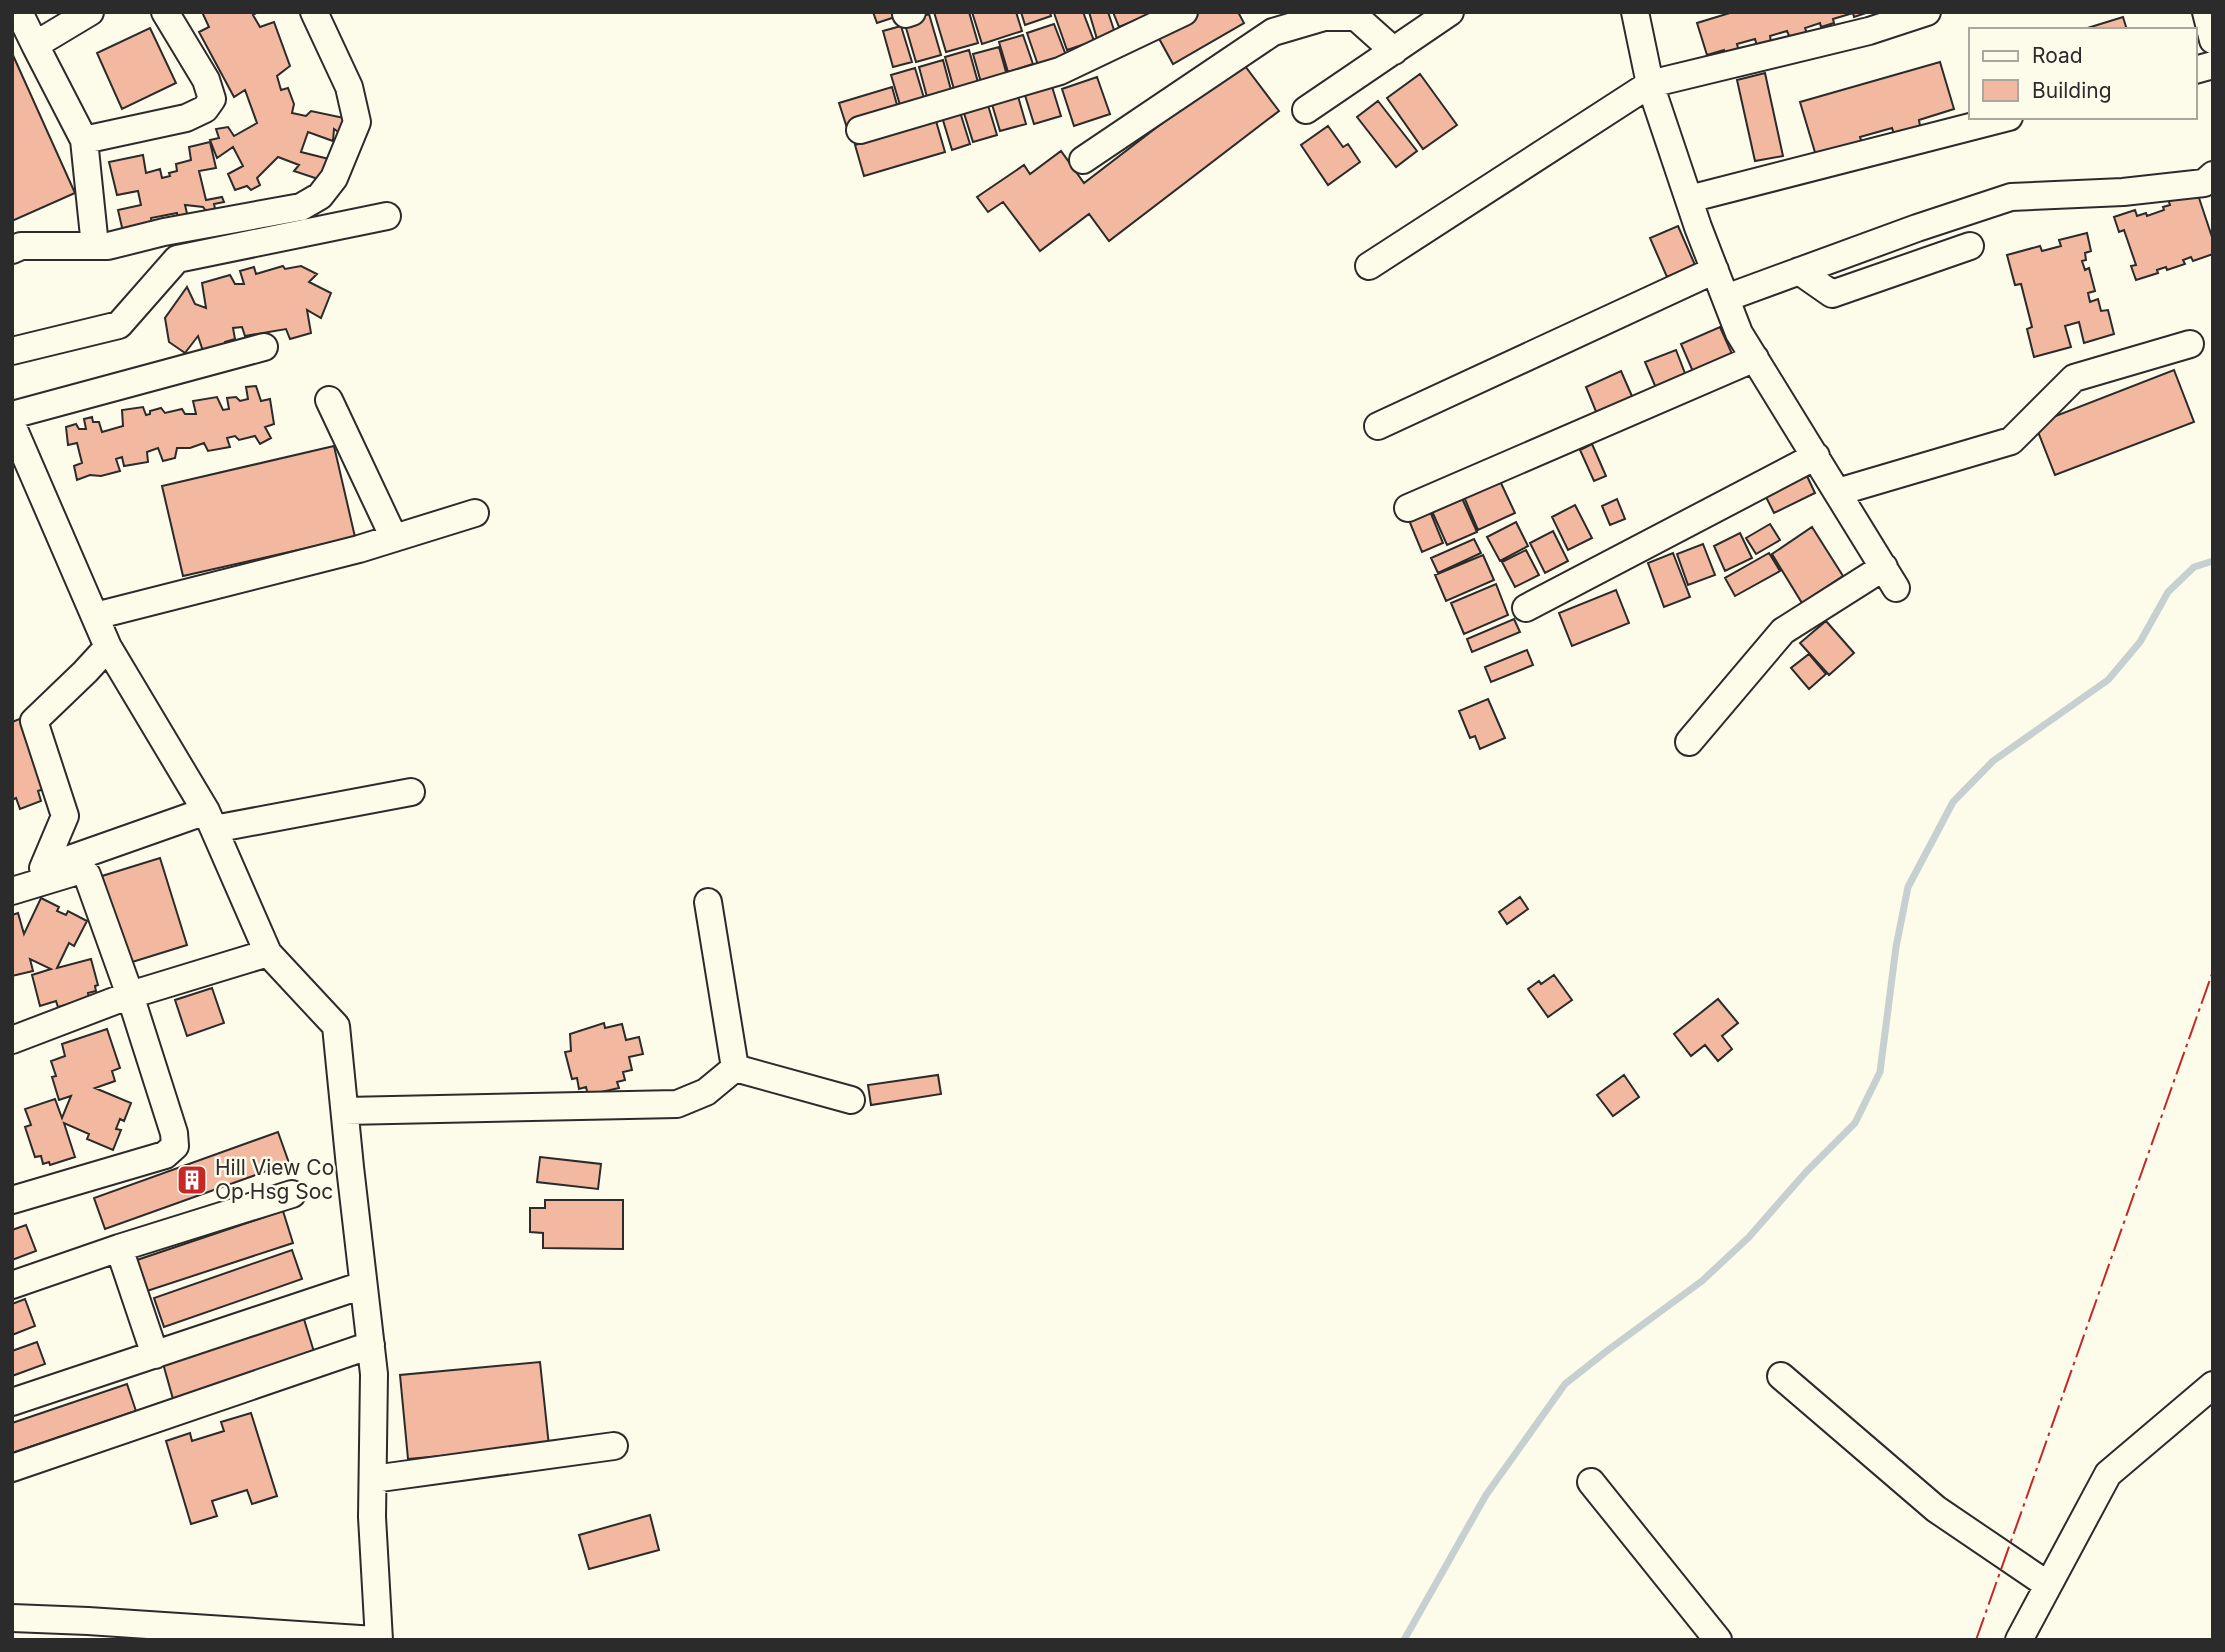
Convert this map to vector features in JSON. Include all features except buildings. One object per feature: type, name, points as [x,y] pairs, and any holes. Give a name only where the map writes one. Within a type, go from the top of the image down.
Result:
[{"type":"street","points":[[19,12],[84,140],[95,246]]},
{"type":"street","points":[[35,45],[90,12]]},
{"type":"street","points":[[84,140],[186,118],[205,109],[212,99],[206,80],[165,12]]},
{"type":"street","points":[[12,250],[21,246],[108,246],[164,232],[301,206],[320,196],[334,178],[357,122],[349,87],[314,12]]},
{"type":"street","points":[[860,130],[1060,71],[1184,12]]},
{"type":"street","points":[[1306,110],[1450,12]]},
{"type":"street","points":[[1635,12],[1650,84],[1689,199],[1739,332],[1890,578],[1783,631],[1689,742]]},
{"type":"street","points":[[1369,266],[1650,84],[1869,31],[1927,12]]},
{"type":"street","points":[[2206,12],[2213,40]]},
{"type":"street","points":[[1083,160],[1273,32],[1324,17],[1356,17],[1394,51]]},
{"type":"street","points":[[1689,199],[2001,119]]},
{"type":"street","points":[[1726,298],[1917,228],[2011,197],[2123,192],[2204,183],[2213,175]]},
{"type":"street","points":[[12,351],[119,325],[177,259],[387,216]]},
{"type":"street","points":[[1799,271],[1832,294],[1970,246]]},
{"type":"street","points":[[1378,426],[1715,270]]},
{"type":"street","points":[[1838,492],[2011,441],[2074,378],[2190,344]]},
{"type":"street","points":[[12,415],[264,347]]},
{"type":"street","points":[[1408,508],[1755,358]]},
{"type":"street","points":[[329,400],[394,538]]},
{"type":"street","points":[[12,1618],[377,1640],[372,1517],[374,1374],[336,1026],[268,953],[210,820],[108,647],[15,436]]},
{"type":"street","points":[[1526,608],[1816,456]]},
{"type":"street","points":[[94,616],[346,553],[475,513]]},
{"type":"street","points":[[43,868],[65,816],[34,721],[108,647]]},
{"type":"street","points":[[12,879],[210,820],[411,792]]},
{"type":"street","points":[[12,891],[78,871],[88,875],[130,995],[174,1133],[175,1146],[166,1154],[12,1200]]},
{"type":"street","points":[[708,902],[736,1068]]},
{"type":"street","points":[[12,1040],[130,995],[268,953]]},
{"type":"street","points":[[345,1111],[677,1104],[706,1092],[736,1068]]},
{"type":"street","points":[[736,1068],[851,1100]]},
{"type":"street","points":[[12,1285],[119,1248],[292,1194]]},
{"type":"street","points":[[119,1248],[155,1355]]},
{"type":"street","points":[[12,1402],[363,1285]]},
{"type":"street","points":[[12,1468],[371,1345]]},
{"type":"street","points":[[1780,1376],[1936,1508],[2048,1585]]},
{"type":"street","points":[[2019,1640],[2108,1474],[2213,1385]]},
{"type":"street","points":[[373,1479],[614,1446]]},
{"type":"street","points":[[1591,1482],[1718,1640]]},
{"type":"waterway","points":[[1404,1640],[1486,1495],[1565,1384],[1702,1281],[1749,1237],[1806,1172],[1855,1123],[1880,1072],[1896,947],[1908,887],[1953,802],[1993,761],[2108,680],[2140,642],[2168,592],[2194,567],[2213,561]]},
{"type":"power","points":[[1976,1640],[2213,971]]},
{"type":"place","name":"Hill View Co Op Hsg Soc","points":[[192,1180]]}]
